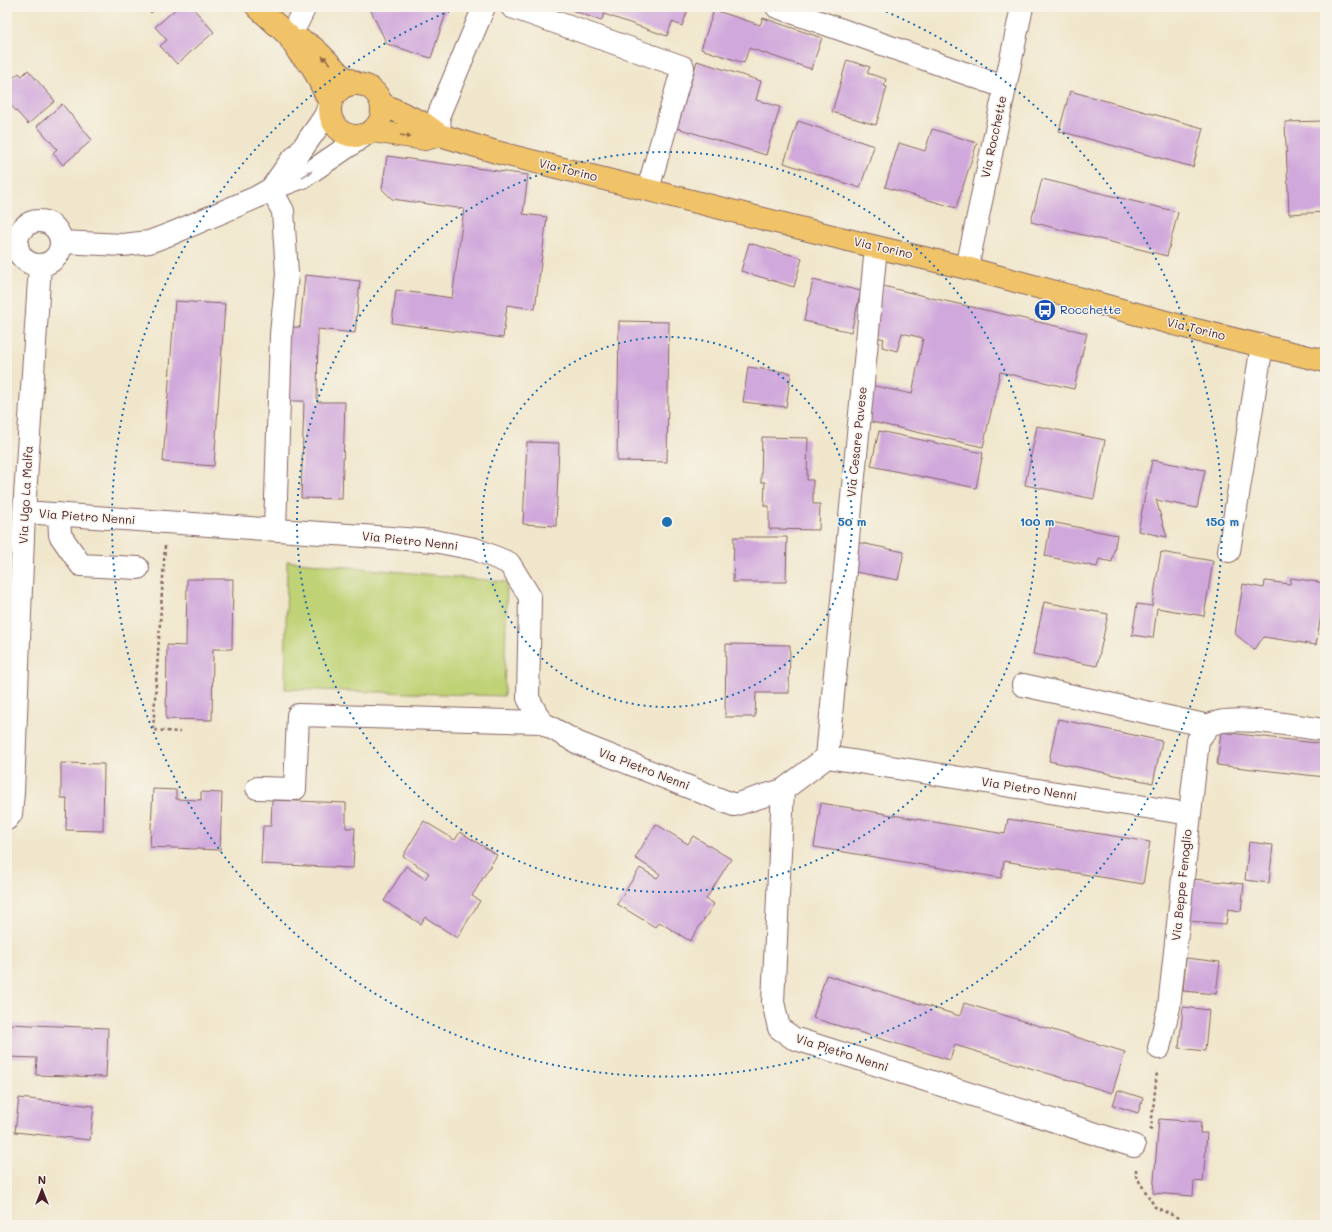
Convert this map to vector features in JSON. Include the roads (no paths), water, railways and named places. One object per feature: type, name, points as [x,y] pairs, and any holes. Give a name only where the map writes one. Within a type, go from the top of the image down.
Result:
[{"type":"main road","name":"Via Torino","points":[[257,7],[288,35],[299,53],[312,66],[330,103],[329,111],[331,119],[341,132],[348,136],[357,137],[369,133],[425,139],[440,136]]},
{"type":"main road","name":"Via Torino","points":[[288,35],[309,43],[325,57],[339,74],[357,84],[363,84],[375,92],[380,98],[382,104],[425,124],[440,136],[496,152],[876,247],[967,268],[1196,330],[1325,361]]},
{"type":"main road","points":[[330,103],[333,96],[343,87],[357,84]]},
{"type":"main road","points":[[369,133],[377,126],[381,119],[382,104]]},
{"type":"street","points":[[288,35],[295,27],[306,7]]},
{"type":"street","points":[[440,136],[439,114],[484,7]]},
{"type":"street","points":[[512,7],[683,67],[648,189]]},
{"type":"street","points":[[777,7],[1004,87]]},
{"type":"street","name":"Via Rocchette","points":[[967,268],[1022,7]]},
{"type":"street","points":[[271,189],[319,125],[325,116],[330,103]]},
{"type":"street","points":[[62,242],[123,244],[149,242],[257,197],[271,189],[303,177],[369,133]]},
{"type":"street","points":[[271,189],[283,211],[287,274],[281,334],[275,530]]},
{"type":"street","points":[[42,221],[54,226],[61,236],[62,242],[61,250],[53,261],[47,264],[34,265],[24,259],[12,242],[25,226],[30,223],[42,221]]},
{"type":"street","name":"Via Cesare Pavese","points":[[827,757],[876,247]]},
{"type":"street","name":"Via Ugo La Malfa","points":[[7,820],[11,814],[13,792],[24,512],[40,265]]},
{"type":"street","points":[[1229,551],[1262,345]]},
{"type":"street","name":"Via Pietro Nenni","points":[[24,512],[434,541],[475,549],[509,563],[530,597],[528,698],[541,722],[578,743],[734,805],[783,790],[827,757],[1190,814]]},
{"type":"street","points":[[59,514],[60,535],[81,565],[138,568]]},
{"type":"street","points":[[1023,685],[1210,726],[1227,721],[1251,721],[1325,730]]},
{"type":"street","points":[[257,788],[295,789],[298,715],[541,722]]},
{"type":"street","name":"Via Beppe Fenoglio","points":[[1159,1048],[1169,1007],[1198,740],[1210,726]]},
{"type":"street","name":"Via Pietro Nenni","points":[[783,790],[773,1002],[779,1028],[793,1038],[1134,1146]]},
{"type":"place","name":"Rocchette","points":[[1045,310]]}]
